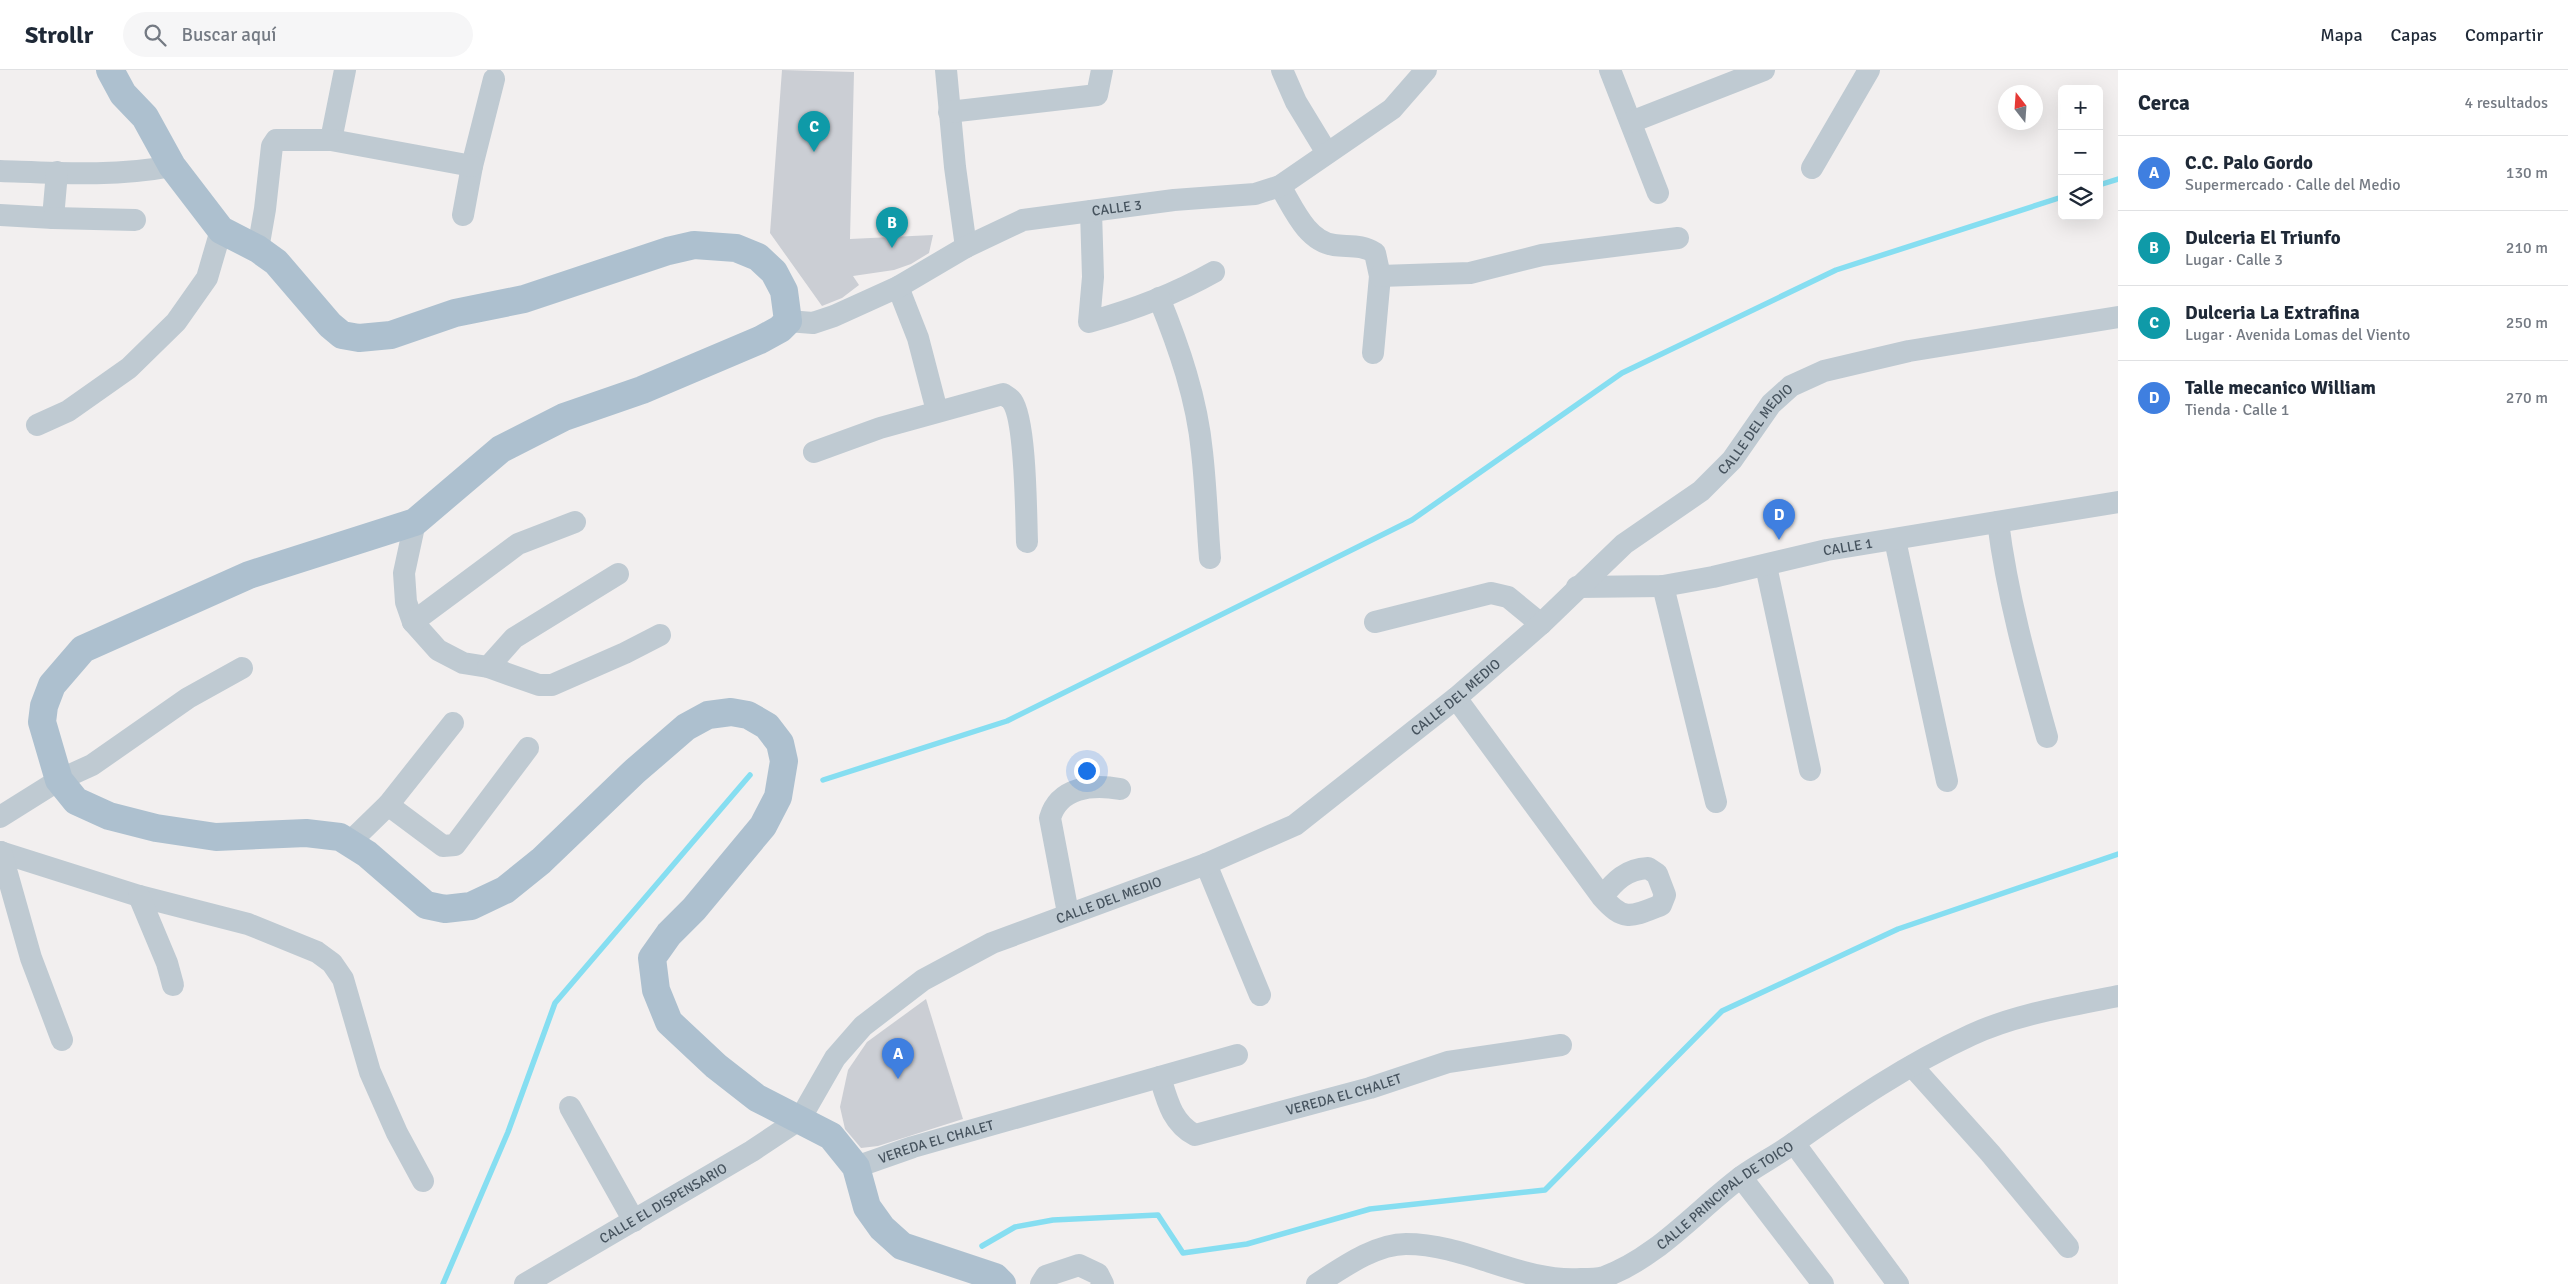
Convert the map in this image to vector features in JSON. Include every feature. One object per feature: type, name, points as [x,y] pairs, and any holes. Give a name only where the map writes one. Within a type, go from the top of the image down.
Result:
[{"type":"main road","points":[[110,70],[123,94],[145,117],[172,166],[221,230],[276,262],[330,325],[342,335],[359,338],[391,335],[455,313],[524,299],[694,244],[736,248],[758,257],[774,272],[784,291],[788,321],[780,329],[760,340],[642,390],[564,417],[501,448],[415,522],[249,575],[83,649],[52,685],[44,706],[42,722],[59,780],[76,801],[110,816],[156,828],[216,837],[306,834],[340,837],[367,854],[426,905],[445,909],[471,906],[505,890],[541,861],[635,771],[686,727],[708,715],[731,712],[748,715],[767,726],[780,743],[784,761],[778,797],[763,826],[694,909],[669,934],[652,958],[656,990],[669,1022],[716,1066],[757,1098],[831,1136],[856,1167],[867,1207],[882,1228],[902,1246],[994,1277],[1002,1284]]},
{"type":"street","points":[[330,140],[345,70]]},
{"type":"street","points":[[946,70],[949,112],[966,247]]},
{"type":"street","points":[[949,112],[1097,95],[1102,70]]},
{"type":"street","points":[[1282,70],[1296,102],[1327,153]]},
{"type":"street","name":"CALLE 3","points":[[788,321],[813,323],[834,316],[898,287],[966,247],[1022,220],[1174,200],[1255,194],[1280,186],[1392,109],[1426,70]]},
{"type":"street","points":[[1610,70],[1658,193]]},
{"type":"street","points":[[1631,122],[1764,70]]},
{"type":"street","points":[[1812,168],[1869,70]]},
{"type":"street","points":[[463,215],[472,166],[494,80]]},
{"type":"street","points":[[258,250],[266,209],[272,146],[276,140],[330,140],[472,166]]},
{"type":"street","points":[[0,170],[90,174],[142,172],[172,166]]},
{"type":"street","points":[[53,218],[57,172]]},
{"type":"street","points":[[1280,186],[1300,220],[1314,237],[1332,245],[1368,248],[1375,253],[1380,276],[1374,353]]},
{"type":"street","points":[[1091,212],[1093,277],[1090,322],[1119,314],[1159,298],[1214,272]]},
{"type":"street","points":[[0,215],[135,220]]},
{"type":"street","points":[[37,425],[68,411],[129,368],[176,322],[207,278],[221,230]]},
{"type":"street","points":[[1380,276],[1470,273],[1542,255],[1678,238]]},
{"type":"street","points":[[898,287],[918,338],[937,411]]},
{"type":"street","points":[[1159,298],[1181,358],[1195,412],[1202,450],[1210,558]]},
{"type":"street","name":"CALLE DEL MEDIO","points":[[800,1119],[835,1058],[863,1026],[923,980],[992,943],[1206,864],[1295,825],[1456,698],[1541,624],[1577,587],[1624,544],[1701,491],[1732,460],[1771,404],[1791,386],[1824,371],[1908,351],[2118,317]]},
{"type":"street","points":[[814,452],[880,428],[1003,394],[1012,401],[1018,417],[1026,484],[1027,542]]},
{"type":"street","name":"CALLE 1","points":[[1577,587],[1663,586],[1766,566],[1827,550],[2118,502]]},
{"type":"street","points":[[415,522],[404,573],[406,602],[413,622],[438,650],[463,663],[488,667],[539,684],[552,685],[625,653],[660,635]]},
{"type":"street","points":[[413,622],[518,544],[575,522]]},
{"type":"street","points":[[1998,522],[2003,563],[2047,737]]},
{"type":"street","points":[[1895,540],[1947,781]]},
{"type":"street","points":[[1766,566],[1810,770]]},
{"type":"street","points":[[488,667],[514,638],[618,574]]},
{"type":"street","points":[[1663,586],[1716,802]]},
{"type":"street","points":[[1375,622],[1491,593],[1508,597],[1541,624]]},
{"type":"street","points":[[0,817],[59,780],[92,765],[188,698],[242,668]]},
{"type":"street","points":[[1456,698],[1602,897]]},
{"type":"street","points":[[350,843],[388,805],[453,723]]},
{"type":"street","points":[[388,805],[443,846],[455,845],[528,748]]},
{"type":"street","points":[[1068,914],[1050,818],[1053,806],[1067,794],[1084,788],[1103,786],[1120,789]]},
{"type":"street","points":[[0,852],[139,896],[248,924],[317,952],[332,963],[343,979],[370,1072],[397,1133],[423,1181]]},
{"type":"street","points":[[0,852],[31,958],[62,1040]]},
{"type":"street","points":[[1206,864],[1260,995]]},
{"type":"street","points":[[139,896],[167,962],[173,984]]},
{"type":"street","name":"CALLE PRINCIPAL DE TOICO","points":[[1327,1281],[1373,1251],[1405,1244],[1459,1252],[1534,1276],[1572,1280],[1601,1278],[1628,1267],[1712,1203],[1741,1177],[1794,1143],[1856,1099],[1912,1066],[1971,1035],[2027,1016],[2118,996]]},
{"type":"street","name":"VEREDA EL CHALET","points":[[1160,1077],[1169,1106],[1178,1122],[1195,1135],[1370,1088],[1448,1062],[1561,1045]]},
{"type":"street","name":"VEREDA EL CHALET","points":[[856,1167],[913,1147],[1237,1055]]},
{"type":"street","points":[[1912,1066],[1990,1152],[2068,1247]]},
{"type":"street","points":[[570,1106],[634,1221]]},
{"type":"street","name":"CALLE EL DISPENSARIO","points":[[525,1284],[752,1151],[800,1119]]},
{"type":"street","points":[[1794,1143],[1898,1284]]},
{"type":"street","points":[[1741,1177],[1823,1284]]},
{"type":"street","points":[[1041,1284],[1046,1276],[1079,1266],[1098,1274],[1103,1284]]},
{"type":"building","points":[[782,70],[854,72],[850,239],[933,235],[929,253],[911,264],[894,270],[853,276],[859,285],[842,298],[822,306],[770,233]]},
{"type":"building","points":[[926,999],[963,1119],[878,1146],[861,1148],[845,1129],[840,1107],[848,1070],[867,1042]]},
{"type":"waterway","points":[[2103,184],[2118,179]]},
{"type":"waterway","points":[[823,780],[1007,721],[1412,520],[1622,373],[1836,270],[2058,198]]},
{"type":"waterway","points":[[443,1284],[508,1132],[555,1003],[750,775]]},
{"type":"waterway","points":[[982,1246],[1015,1227],[1053,1220],[1158,1215],[1183,1253],[1247,1244],[1370,1209],[1545,1190],[1722,1011],[1898,929],[2118,854]]},
{"type":"place","name":"Dulceria La Extrafina","points":[[814,152]]},
{"type":"place","name":"Dulceria El Triunfo","points":[[892,248]]},
{"type":"place","name":"Talle mecanico William","points":[[1779,540]]},
{"type":"place","name":"C.C. Palo Gordo","points":[[898,1079]]}]
